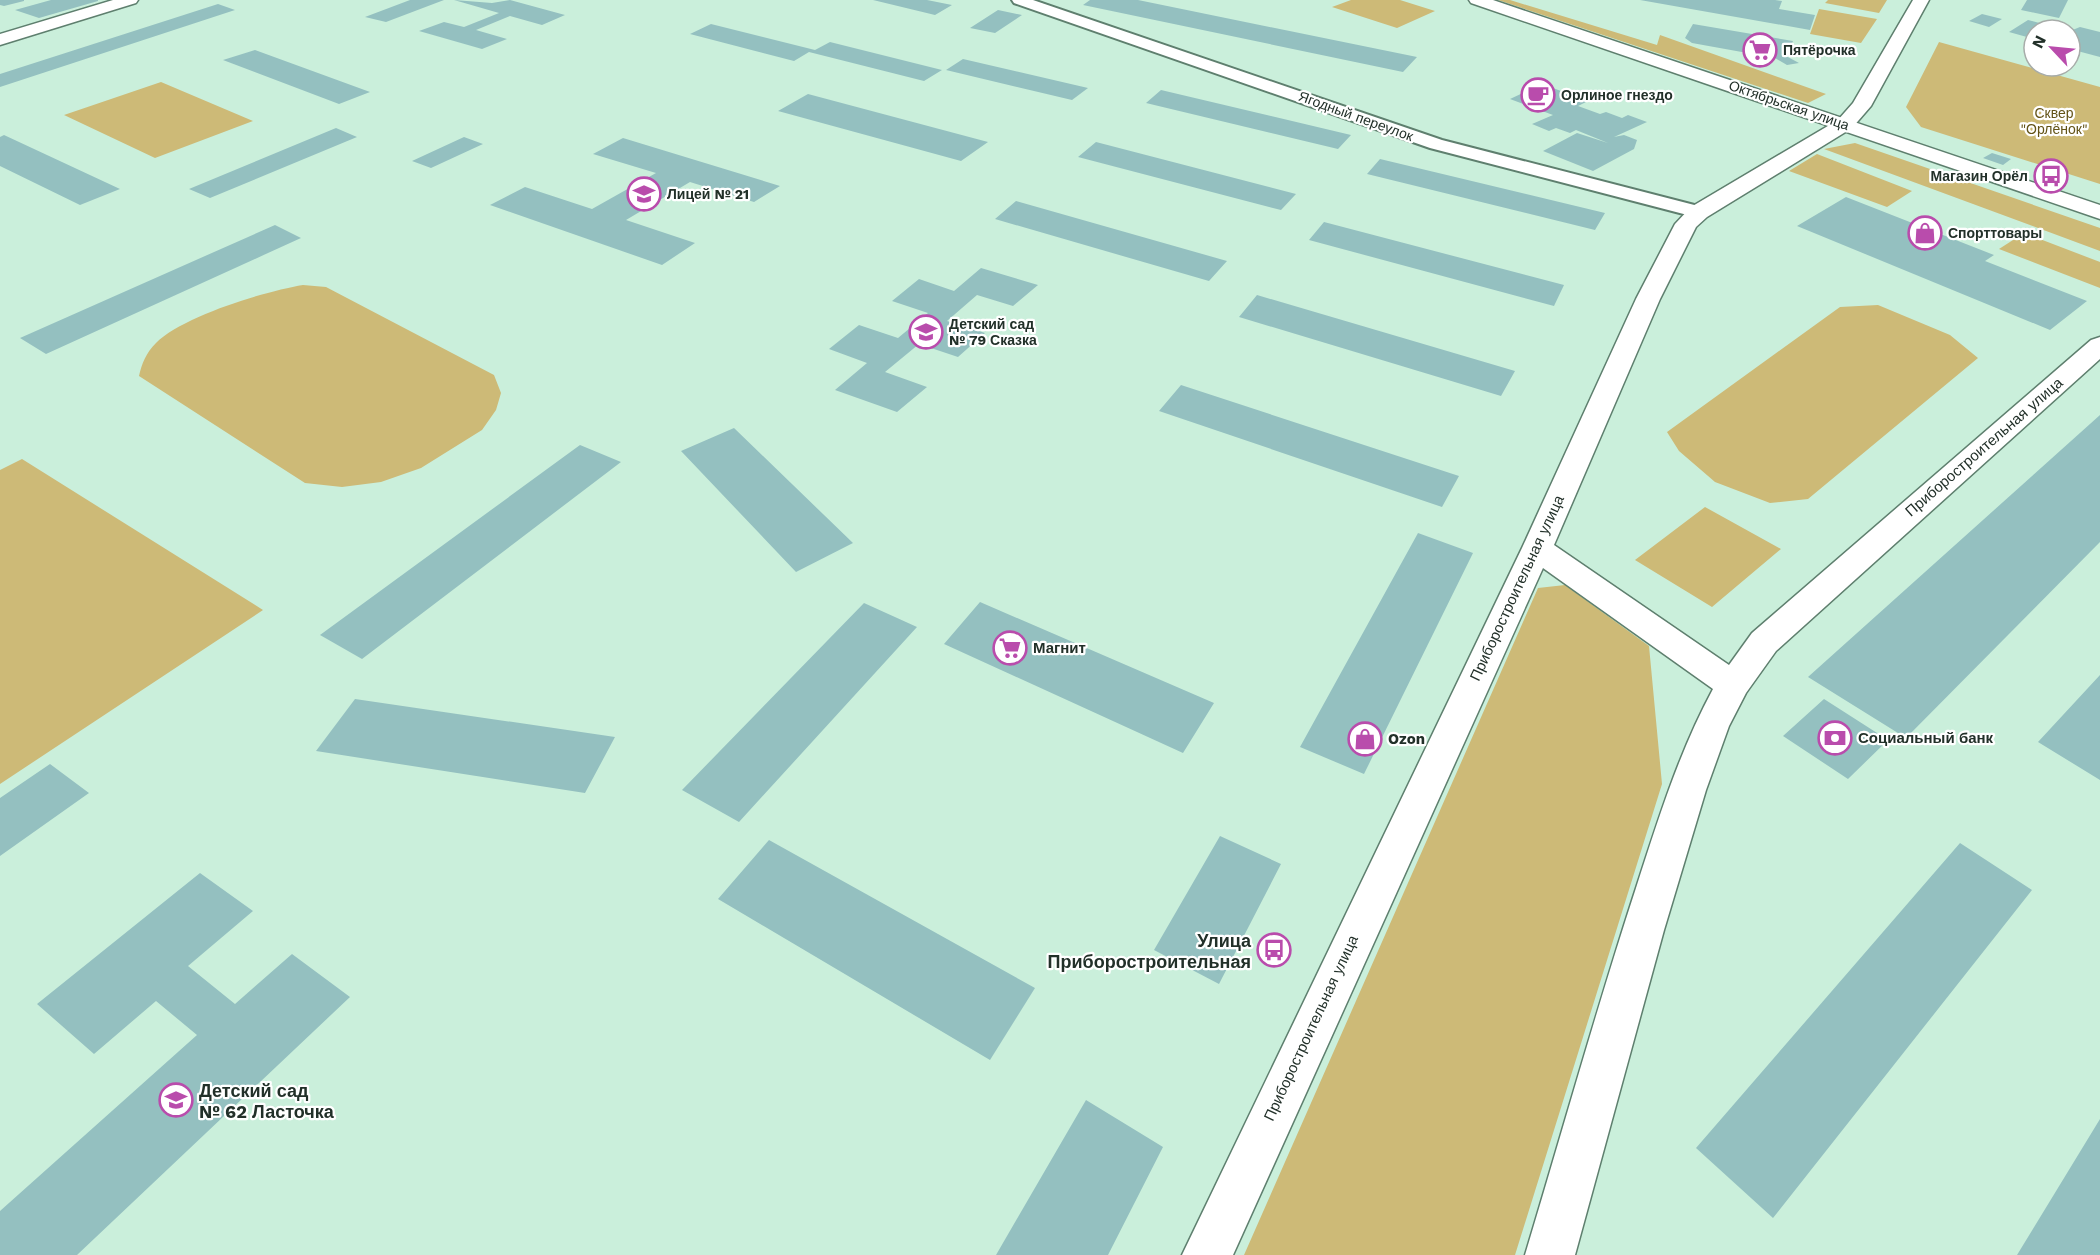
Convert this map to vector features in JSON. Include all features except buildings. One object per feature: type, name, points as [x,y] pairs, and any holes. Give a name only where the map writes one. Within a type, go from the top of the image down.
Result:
[{"type":"main road","points":[[0,40],[130,0]]},
{"type":"main road","name":"Октябрьская улица","points":[[1477,0],[2100,212]]},
{"type":"main road","name":"Приборостроительная улица","points":[[1207,1255],[1537,548],[1648,299],[1686,224],[1699,212],[1845,124],[1861,106],[1921,0]]},
{"type":"main road","name":"Приборостроительная улица","points":[[1550,1255],[1643,930],[1687,790],[1712,726],[1733,684],[1764,642],[2100,345]]},
{"type":"main road","points":[[1537,548],[1733,684]]},
{"type":"street","name":"Ягодный переулок","points":[[1019,0],[1436,144],[1699,212]]},
{"type":"green space","points":[[1351,0],[1400,0],[1435,11],[1397,28],[1332,7]]},
{"type":"green space","points":[[1498,0],[1510,0],[1657,45],[1660,35],[1826,94],[1808,103]]},
{"type":"green space","points":[[1828,0],[1887,0],[1879,13],[1825,3]]},
{"type":"green space","points":[[1819,9],[1877,19],[1861,43],[1810,34]]},
{"type":"green space","name":"Сквер \"Орлёнок\"","points":[[1939,42],[2022,65],[2022,78],[2068,78],[2100,87],[2100,184],[1921,127],[1906,107]]},
{"type":"green space","points":[[161,82],[253,121],[155,158],[64,115]]},
{"type":"green space","points":[[1855,143],[2100,228],[2100,251],[1824,149]]},
{"type":"green space","points":[[1817,154],[1912,191],[1887,207],[1789,171]]},
{"type":"green space","points":[[2024,233],[2100,262],[2100,288],[1999,249]]},
{"type":"green space","points":[[303,285],[326,287],[494,375],[501,393],[496,410],[482,430],[421,468],[381,482],[342,487],[305,483],[139,376],[145,358],[156,343],[185,323],[247,299]]},
{"type":"green space","points":[[1878,305],[1950,335],[1978,358],[1808,499],[1770,503],[1715,482],[1679,451],[1667,432],[1840,307]]},
{"type":"green space","points":[[22,459],[263,610],[0,784],[0,470]]},
{"type":"green space","points":[[1705,507],[1781,549],[1712,607],[1635,560]]},
{"type":"green space","points":[[1565,585],[1649,646],[1662,784],[1515,1255],[1244,1255],[1538,588]]},
{"type":"place","name":"Пятёрочка","points":[[1760,50]]},
{"type":"place","name":"Орлиное гнездо","points":[[1538,95]]},
{"type":"place","name":"Магазин Орёл","points":[[2051,176]]},
{"type":"place","name":"Лицей № 21","points":[[644,194]]},
{"type":"place","name":"Спорттовары","points":[[1925,233]]},
{"type":"place","name":"Детский сад № 79 Сказка","points":[[926,332]]},
{"type":"place","name":"Магнит","points":[[1010,648]]},
{"type":"place","name":"Социальный банк","points":[[1835,738]]},
{"type":"place","name":"Ozon","points":[[1365,739]]},
{"type":"place","name":"Улица Приборостроительная","points":[[1274,950]]},
{"type":"place","name":"Детский сад № 62 Ласточка","points":[[176,1100]]}]
